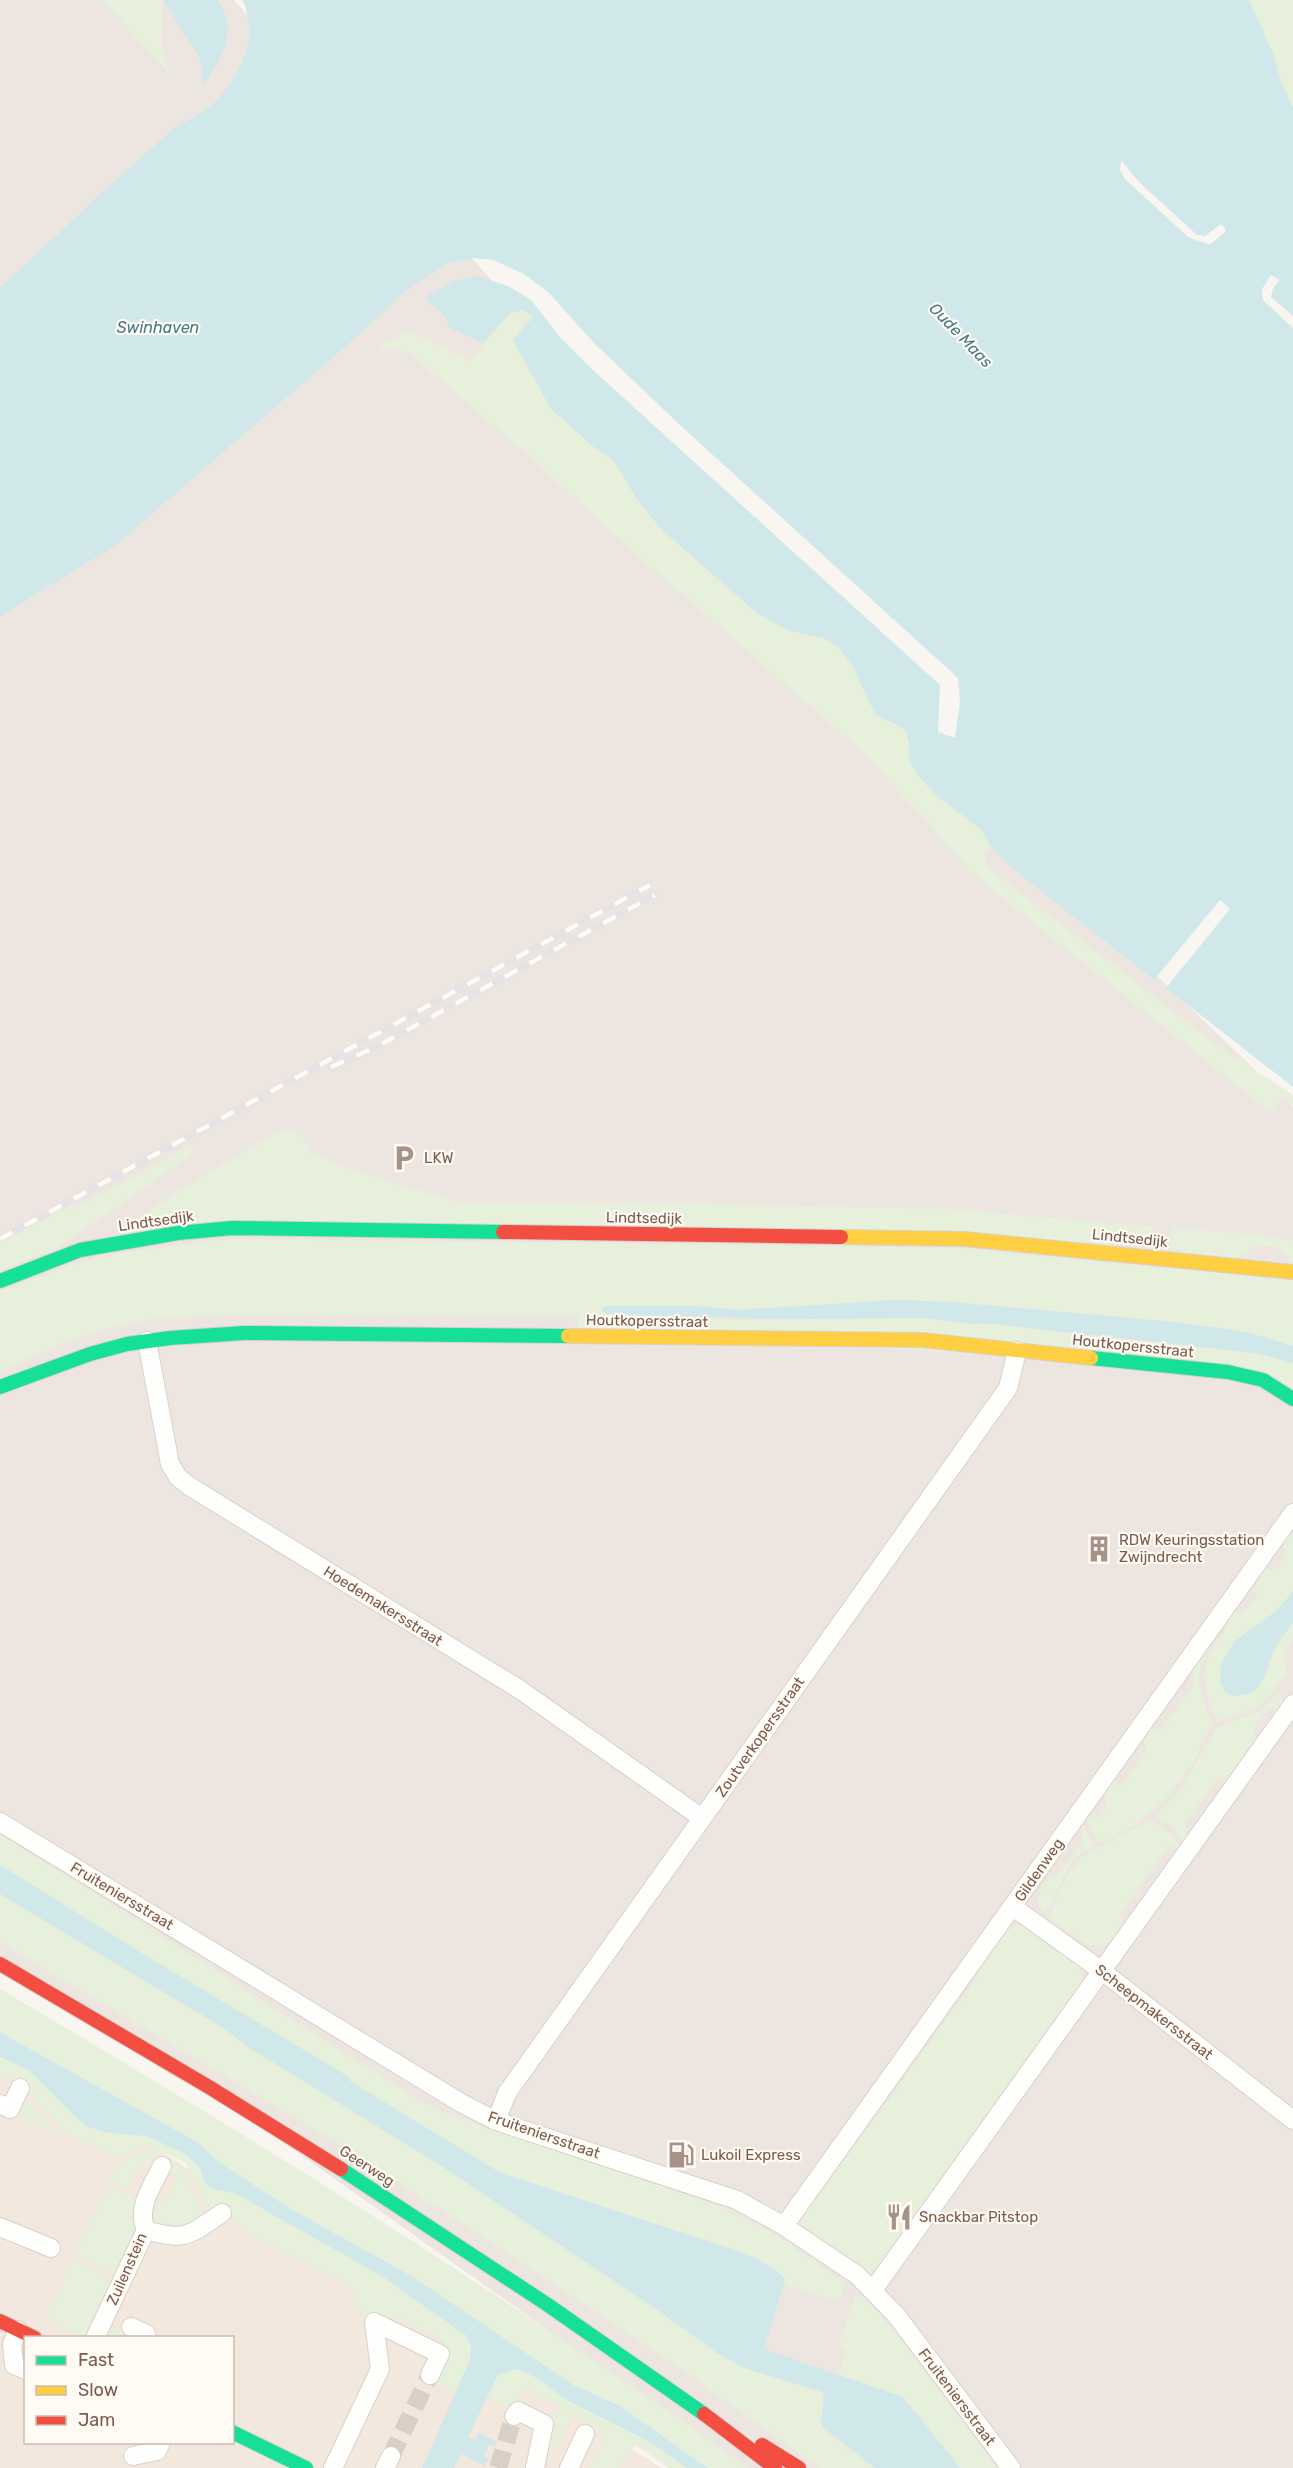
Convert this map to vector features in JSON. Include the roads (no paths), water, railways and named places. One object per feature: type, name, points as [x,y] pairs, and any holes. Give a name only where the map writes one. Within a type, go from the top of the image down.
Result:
[{"type":"street","name":"Lindtsedijk","points":[[0,1281],[80,1251],[178,1233],[232,1228],[965,1239],[1293,1272]]},
{"type":"street","name":"Houtkopersstraat","points":[[0,1387],[29,1374],[91,1353],[147,1341],[244,1333],[922,1340],[1228,1372],[1263,1380],[1293,1399]]},
{"type":"street","name":"Hoedemakersstraat","points":[[147,1341],[170,1464],[178,1477],[189,1486],[519,1689],[702,1818]]},
{"type":"street","name":"Zoutverkopersstraat","points":[[496,2121],[507,2093],[1008,1388],[1017,1351]]},
{"type":"street","name":"Gildenweg","points":[[784,2226],[1293,1513]]},
{"type":"street","points":[[873,2290],[1293,1704]]},
{"type":"street","name":"Fruiteniersstraat","points":[[0,1822],[451,2097],[496,2121],[736,2200],[784,2226],[857,2275],[873,2290],[896,2315],[1011,2468]]},
{"type":"street","name":"Scheepmakersstraat","points":[[1013,1907],[1102,1971],[1293,2120]]},
{"type":"street","name":"Geerweg","points":[[0,1964],[150,2051],[319,2154],[492,2267],[704,2412],[799,2468]]},
{"type":"street","points":[[0,2104],[10,2109],[20,2088]]},
{"type":"street","name":"Zuilenstein","points":[[95,2336],[146,2230],[141,2219],[145,2200],[162,2166]]},
{"type":"street","points":[[146,2230],[170,2237],[187,2235],[222,2213]]},
{"type":"street","points":[[0,2227],[51,2248]]},
{"type":"street","points":[[0,2321],[26,2334],[12,2344],[14,2365],[24,2369]]},
{"type":"street","points":[[333,2468],[380,2369],[374,2322],[440,2354],[430,2375]]},
{"type":"street","points":[[131,2327],[147,2336]]},
{"type":"street","name":"Geerweg","points":[[704,2412],[775,2468]]},
{"type":"street","points":[[516,2414],[544,2424],[535,2468]]},
{"type":"street","points":[[234,2433],[306,2468]]},
{"type":"street","points":[[569,2468],[585,2434]]},
{"type":"street","points":[[133,2455],[157,2451],[160,2444]]},
{"type":"water","points":[[163,0],[217,0],[224,11],[227,22],[225,44],[204,86],[199,56]]},
{"type":"water","points":[[242,0],[1249,0],[1274,56],[1281,83],[1293,107],[1293,1087],[1166,988],[1230,909],[1220,900],[1154,980],[1012,868],[991,847],[982,830],[938,797],[921,779],[909,761],[909,743],[905,729],[875,714],[852,665],[839,648],[823,638],[788,630],[758,614],[662,530],[636,498],[615,462],[595,448],[551,409],[513,340],[533,317],[523,310],[509,314],[483,343],[448,327],[446,317],[425,299],[454,281],[478,276],[508,286],[531,300],[560,337],[594,371],[940,685],[938,732],[955,738],[960,701],[958,678],[682,427],[594,343],[549,293],[524,274],[493,260],[473,258],[445,264],[406,290],[361,333],[116,545],[0,616],[0,288],[165,136],[210,106],[223,93],[235,76],[247,48],[248,17]]},
{"type":"water","points":[[896,1300],[951,1302],[1175,1322],[1247,1332],[1293,1346],[1293,1363],[1256,1353],[924,1318],[723,1318],[607,1314],[602,1311],[605,1306],[695,1306],[737,1310]]},
{"type":"water","points":[[1293,1591],[1293,1623],[1276,1646],[1260,1683],[1252,1693],[1234,1696],[1226,1693],[1221,1684],[1220,1671],[1222,1661],[1235,1641],[1278,1610]]},
{"type":"water","points":[[0,1865],[143,1954],[349,2077],[350,2081],[499,2172],[757,2258],[782,2275],[785,2280],[764,2349],[903,2397],[960,2468],[875,2468],[823,2427],[821,2423],[824,2396],[822,2392],[744,2368],[717,2353],[662,2313],[443,2167],[248,2047],[222,2027],[0,1894]]},
{"type":"water","points":[[0,2032],[199,2143],[218,2161],[291,2209],[410,2275],[574,2385],[620,2406],[708,2468],[686,2468],[650,2442],[566,2400],[536,2378],[517,2369],[498,2375],[468,2437],[475,2440],[479,2433],[497,2442],[495,2447],[489,2445],[484,2456],[489,2458],[485,2466],[461,2454],[454,2468],[422,2468],[470,2360],[471,2348],[465,2335],[383,2277],[234,2193],[212,2189],[204,2182],[200,2168],[185,2154],[146,2136],[109,2133],[85,2126],[29,2070],[0,2057]]},
{"type":"tunnel","points":[[391,2456],[430,2375]]},
{"type":"tunnel","points":[[498,2468],[514,2416]]},
{"type":"railway","points":[[0,1239],[650,885]]},
{"type":"railway","points":[[331,1067],[376,1047],[655,895]]},
{"type":"place","name":"LKW","points":[[404,1158]]},
{"type":"place","name":"RDW Keuringsstation Zwijndrecht","points":[[1099,1549]]},
{"type":"place","name":"Lukoil Express","points":[[681,2155]]},
{"type":"place","name":"Snackbar Pitstop","points":[[899,2217]]},
{"type":"water label","name":"Swinhaven","points":[[158,327]]},
{"type":"water label","name":"Oude Maas","points":[[961,335]]}]
